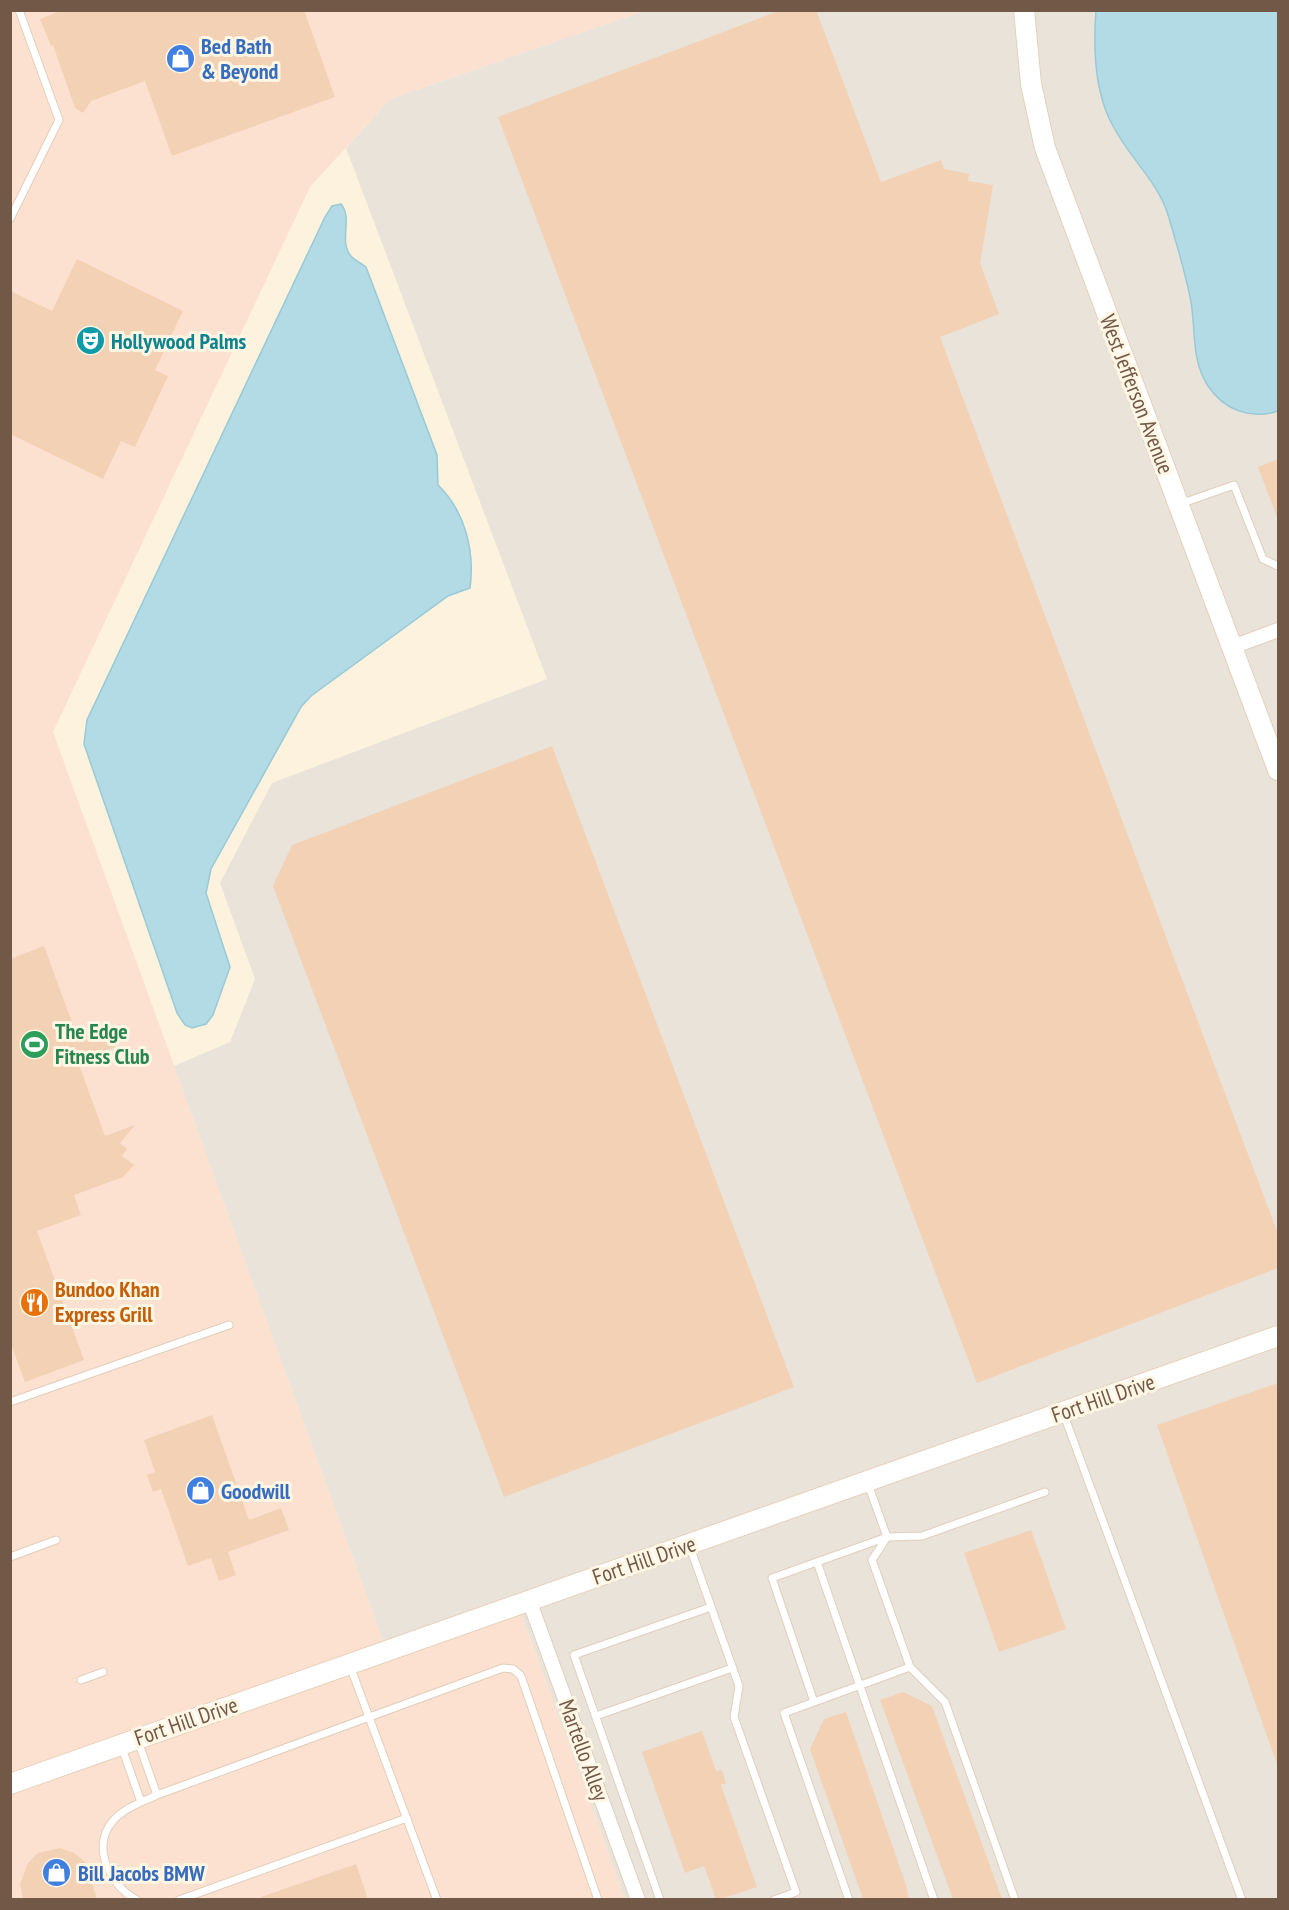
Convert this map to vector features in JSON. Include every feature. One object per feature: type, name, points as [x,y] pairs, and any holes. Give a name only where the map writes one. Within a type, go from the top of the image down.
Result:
[{"type":"street","name":"West Jefferson Avenue","points":[[1024,10],[1030,84],[1045,148],[1278,770]]},
{"type":"street","points":[[1232,647],[1278,630]]},
{"type":"street","name":"Fort Hill Drive","points":[[10,1784],[1278,1336]]},
{"type":"street","name":"Martello Alley","points":[[529,1600],[638,1899]]},
{"type":"lane","points":[[10,219],[59,120],[19,10]]},
{"type":"lane","points":[[1178,505],[1234,485],[1263,559],[1278,566]]},
{"type":"lane","points":[[10,1402],[229,1325]]},
{"type":"lane","points":[[1063,1412],[1242,1899]]},
{"type":"lane","points":[[867,1481],[887,1537]]},
{"type":"lane","points":[[814,1702],[772,1578],[887,1537],[922,1536],[1045,1492]]},
{"type":"lane","points":[[887,1537],[872,1560],[910,1667],[945,1702],[1015,1899]]},
{"type":"lane","points":[[10,1557],[56,1540]]},
{"type":"lane","points":[[689,1544],[739,1686],[734,1717],[800,1899]]},
{"type":"lane","points":[[817,1562],[934,1899]]},
{"type":"lane","points":[[660,1899],[574,1655],[711,1606]]},
{"type":"lane","points":[[349,1664],[437,1899]]},
{"type":"lane","points":[[849,1899],[784,1713],[910,1667]]},
{"type":"lane","points":[[137,1899],[127,1895],[113,1879],[104,1858],[104,1839],[112,1822],[141,1802],[503,1668],[513,1669],[521,1676],[598,1899]]},
{"type":"lane","points":[[596,1716],[732,1668]]},
{"type":"lane","points":[[81,1680],[104,1672]]},
{"type":"lane","points":[[129,1742],[157,1795]]},
{"type":"lane","points":[[129,1742],[141,1802]]},
{"type":"lane","points":[[180,1899],[407,1818]]},
{"type":"lane","points":[[774,1899],[796,1892]]},
{"type":"shaded area","points":[[11,11],[644,11],[390,99],[310,187],[53,732],[385,1646],[516,1600],[625,1899],[11,1900]]},
{"type":"shaded area","points":[[644,11],[1278,11],[1278,1899],[625,1899],[516,1600],[385,1646],[174,1066],[230,1042],[255,979],[220,883],[272,783],[547,679],[346,148],[390,99]]},
{"type":"water","points":[[1096,10],[1278,11],[1278,411],[1258,414],[1230,407],[1214,394],[1203,376],[1196,356],[1189,292],[1169,218],[1158,193],[1113,126],[1102,99],[1096,70]]},
{"type":"water","points":[[341,204],[346,216],[347,249],[352,257],[366,267],[437,455],[438,485],[455,507],[466,532],[471,560],[470,588],[448,596],[311,696],[301,707],[211,869],[206,893],[230,967],[213,1015],[206,1024],[192,1028],[185,1025],[177,1013],[84,744],[87,720],[325,217],[332,206]]},
{"type":"building","points":[[63,10],[304,10],[335,97],[172,156],[145,81],[91,101],[83,113],[75,108],[53,45],[51,46],[40,19]]},
{"type":"building","points":[[781,10],[816,10],[881,182],[941,160],[944,169],[969,174],[968,181],[993,185],[980,263],[999,314],[940,337],[1278,1234],[1278,1268],[977,1383],[498,117]]},
{"type":"building","name":"Hollywood Palms","points":[[77,259],[183,311],[155,370],[168,376],[135,447],[121,441],[103,479],[10,434],[10,291],[52,311]]},
{"type":"building","points":[[1278,459],[1278,517],[1277,517],[1258,467]]},
{"type":"building","points":[[552,746],[794,1387],[504,1497],[273,886],[292,845]]},
{"type":"building","points":[[44,946],[77,1036],[107,1025],[115,1047],[78,1062],[105,1136],[135,1125],[120,1143],[127,1149],[122,1156],[134,1165],[123,1177],[74,1195],[81,1215],[37,1231],[84,1360],[25,1382],[10,1342],[10,959]]},
{"type":"building","points":[[1278,1383],[1278,1763],[1277,1764],[1157,1425]]},
{"type":"building","name":"Goodwill","points":[[212,1415],[249,1520],[281,1508],[289,1530],[228,1552],[236,1575],[219,1581],[211,1558],[188,1566],[161,1489],[153,1492],[147,1475],[155,1472],[144,1440]]},
{"type":"building","points":[[1031,1530],[1066,1629],[999,1652],[964,1553]]},
{"type":"building","points":[[903,1692],[932,1706],[1002,1899],[953,1899],[880,1700]]},
{"type":"building","points":[[846,1712],[909,1899],[863,1899],[810,1749],[824,1719]]},
{"type":"building","points":[[702,1731],[716,1771],[722,1770],[726,1783],[721,1785],[757,1887],[721,1899],[716,1899],[704,1866],[685,1873],[642,1752]]},
{"type":"building","name":"Bill Jacobs BMW","points":[[60,1848],[74,1853],[85,1862],[97,1899],[23,1899],[20,1884],[28,1863],[38,1853]]},
{"type":"building","points":[[356,1864],[368,1899],[261,1899],[261,1897]]},
{"type":"place","name":"Bed Bath & Beyond","points":[[180,59]]},
{"type":"place","name":"Hollywood Palms","points":[[90,341]]},
{"type":"place","name":"The Edge Fitness Club","points":[[34,1044]]},
{"type":"place","name":"Bundoo Khan Express Grill","points":[[34,1302]]},
{"type":"place","name":"Goodwill","points":[[200,1491]]},
{"type":"place","name":"Bill Jacobs BMW","points":[[57,1873]]}]
